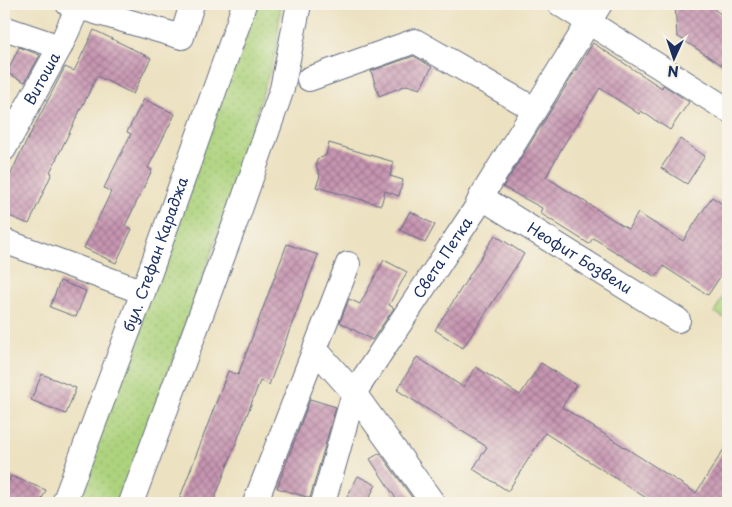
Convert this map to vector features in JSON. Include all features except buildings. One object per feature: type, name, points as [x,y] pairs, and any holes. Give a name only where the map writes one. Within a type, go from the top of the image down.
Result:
[{"type":"street","points":[[73,5],[182,37],[192,4]]},
{"type":"street","name":"бул. Стефан Караджа","points":[[64,503],[144,292],[244,4]]},
{"type":"street","points":[[131,503],[237,218],[282,89],[299,4]]},
{"type":"street","points":[[560,4],[594,13],[728,110]]},
{"type":"street","name":"Витоша","points":[[4,149],[60,47],[73,5]]},
{"type":"street","name":"Света Петка","points":[[323,503],[354,393],[476,208],[534,109],[594,13]]},
{"type":"street","points":[[4,28],[60,47]]},
{"type":"street","points":[[309,79],[415,41],[534,109]]},
{"type":"street","name":"Неофит Бозвели","points":[[481,197],[678,320]]},
{"type":"street","points":[[4,240],[144,292]]},
{"type":"street","points":[[256,503],[348,264]]},
{"type":"street","points":[[316,349],[354,393],[433,503]]},
{"type":"green space","points":[[252,4],[281,4],[276,50],[229,203],[122,503],[72,503]]},
{"type":"green space","points":[[728,288],[728,320],[714,312]]}]
